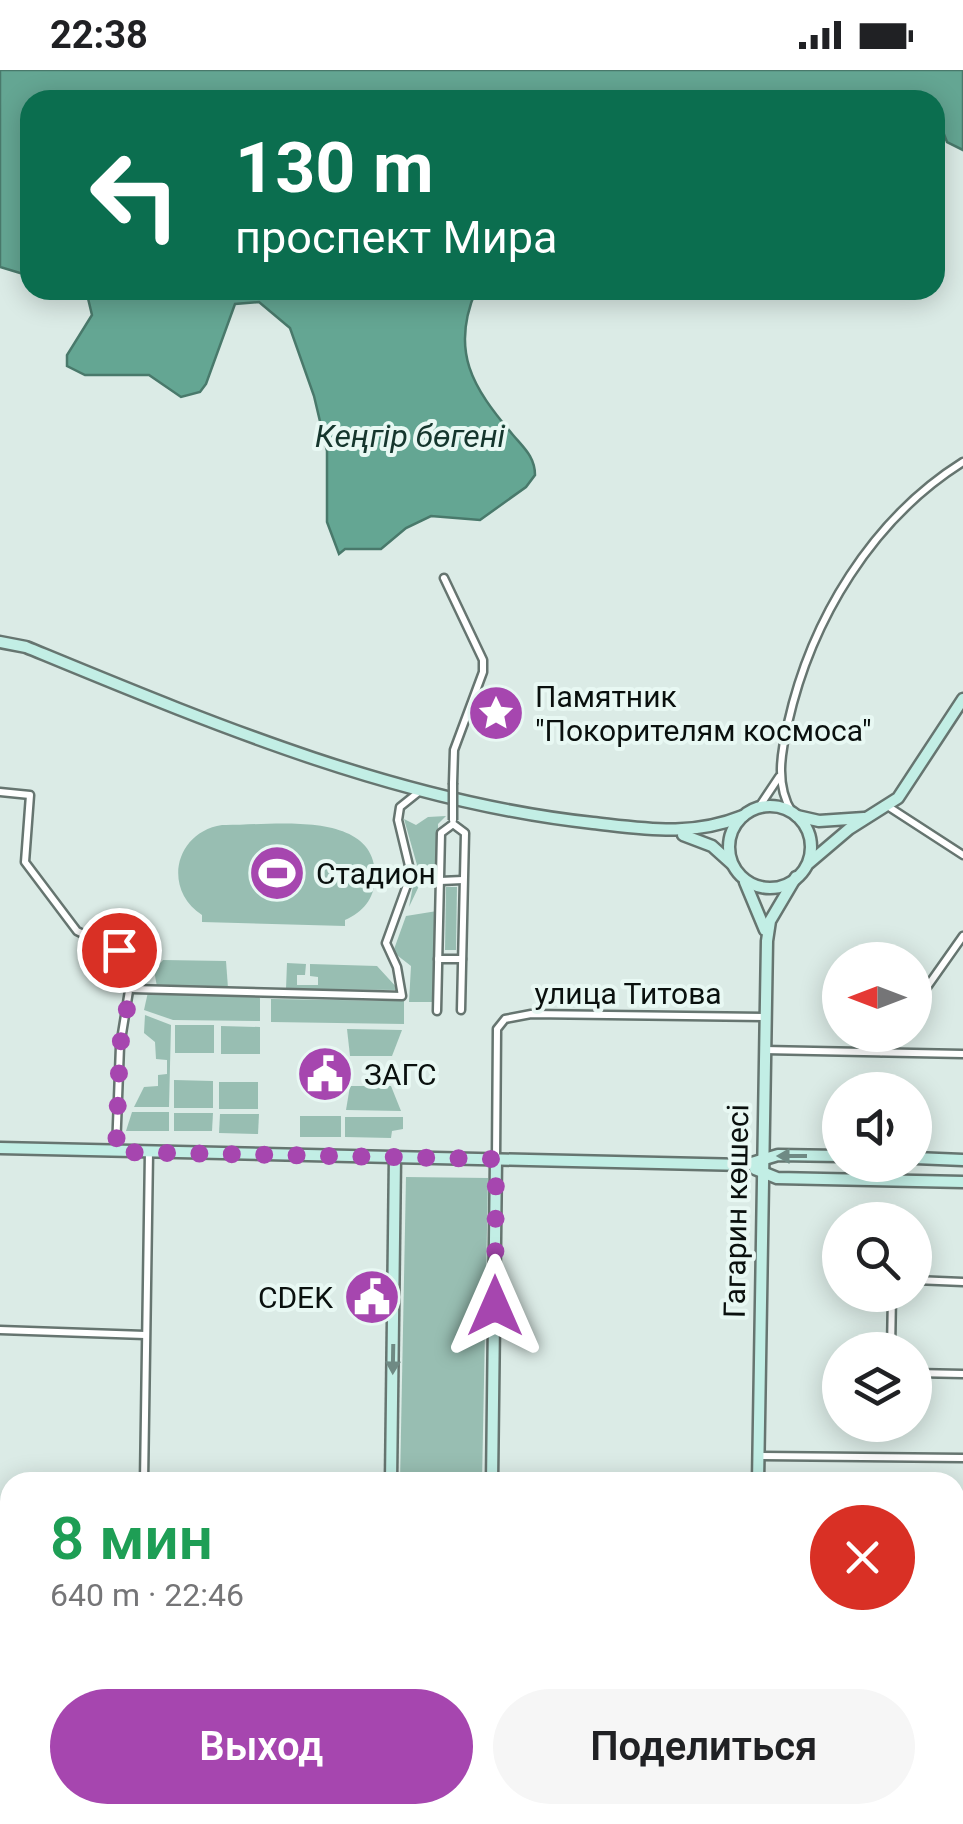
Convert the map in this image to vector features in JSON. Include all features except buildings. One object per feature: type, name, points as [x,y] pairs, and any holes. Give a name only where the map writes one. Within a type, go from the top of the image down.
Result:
[{"type":"street","points":[[759,807],[780,776],[795,691],[820,622],[881,537],[963,462]]},
{"type":"street","points":[[438,1010],[440,833],[453,822],[454,750],[482,660],[444,578]]},
{"type":"street","points":[[0,642],[26,647],[190,712],[420,791],[506,812],[672,832],[714,828],[759,807],[778,806],[794,814],[830,821],[866,818]]},
{"type":"street","points":[[766,941],[770,921],[804,868],[866,818],[889,807],[963,700]]},
{"type":"street","points":[[780,776],[794,814],[810,839],[804,868]]},
{"type":"street","points":[[132,989],[402,996],[397,967],[386,943],[411,874],[398,820],[400,807],[420,791]]},
{"type":"street","points":[[0,792],[30,796],[26,864],[77,930],[126,955],[133,966],[120,1046],[116,1152]]},
{"type":"street","points":[[889,807],[963,855]]},
{"type":"street","points":[[733,864],[730,838],[743,816]]},
{"type":"street","points":[[453,822],[465,833],[462,1010]]},
{"type":"street","points":[[672,832],[712,846],[733,864],[759,906],[766,941]]},
{"type":"street","points":[[742,876],[772,887],[796,878]]},
{"type":"street","points":[[440,880],[463,880]]},
{"type":"street","points":[[932,980],[963,936]]},
{"type":"street","name":"Гагарин көшесі","points":[[758,1472],[766,941]]},
{"type":"street","points":[[438,958],[462,959]]},
{"type":"street","name":"улица Титова","points":[[496,1159],[498,1029],[504,1019],[531,1014],[765,1017]]},
{"type":"street","points":[[764,1050],[822,1051]]},
{"type":"street","points":[[882,1052],[963,1054]]},
{"type":"street","points":[[0,1148],[745,1165],[761,1166],[777,1178],[963,1182]]},
{"type":"street","points":[[144,1472],[149,1152]]},
{"type":"street","points":[[761,1166],[778,1154],[822,1155]]},
{"type":"street","points":[[391,1472],[395,1156]]},
{"type":"street","points":[[492,1472],[496,1159]]},
{"type":"street","points":[[932,1159],[963,1160]]},
{"type":"street","points":[[932,1281],[963,1282]]},
{"type":"street","points":[[0,1330],[145,1335]]},
{"type":"street","points":[[932,1373],[963,1374]]},
{"type":"street","points":[[758,1456],[963,1458]]},
{"type":"shaded area","points":[[446,816],[438,824],[438,867],[428,867],[409,907],[417,865],[404,819],[416,825],[428,817]]},
{"type":"shaded area","points":[[222,825],[318,825],[359,840],[372,856],[375,879],[370,899],[345,920],[345,926],[202,922],[202,915],[182,891],[179,863],[193,838]]},
{"type":"shaded area","points":[[446,887],[457,887],[456,950],[445,950]]},
{"type":"shaded area","points":[[437,911],[435,1002],[409,1002],[411,966],[393,952],[406,916]]},
{"type":"shaded area","points":[[163,960],[226,961],[228,988],[157,987],[154,970]]},
{"type":"shaded area","points":[[287,963],[306,964],[305,975],[297,975],[297,985],[318,985],[318,977],[310,976],[310,964],[377,966],[399,990],[286,989]]},
{"type":"shaded area","points":[[148,992],[256,995],[260,998],[260,1021],[173,1020],[144,1010]]},
{"type":"shaded area","points":[[271,999],[404,1001],[404,1024],[271,1022]]},
{"type":"shaded area","points":[[145,1015],[171,1025],[169,1107],[134,1107],[144,1087],[158,1086],[158,1075],[167,1074],[167,1060],[156,1059],[155,1042],[144,1033]]},
{"type":"shaded area","points":[[175,1025],[214,1025],[214,1053],[175,1053]]},
{"type":"shaded area","points":[[221,1026],[260,1027],[260,1054],[221,1054]]},
{"type":"shaded area","points":[[347,1029],[402,1030],[392,1056],[350,1056]]},
{"type":"shaded area","points":[[174,1080],[213,1081],[213,1108],[174,1108]]},
{"type":"shaded area","points":[[219,1082],[258,1082],[258,1109],[219,1109]]},
{"type":"shaded area","points":[[350,1086],[391,1086],[401,1111],[346,1110]]},
{"type":"shaded area","points":[[132,1112],[169,1112],[169,1131],[126,1131]]},
{"type":"shaded area","points":[[174,1113],[213,1113],[212,1131],[174,1131]]},
{"type":"shaded area","points":[[220,1114],[259,1114],[258,1134],[219,1133]]},
{"type":"shaded area","points":[[300,1116],[341,1116],[341,1137],[300,1137]]},
{"type":"shaded area","points":[[345,1117],[403,1117],[403,1129],[392,1131],[391,1138],[345,1137]]},
{"type":"shaded area","points":[[406,1177],[488,1178],[482,1472],[400,1472]]},
{"type":"water","points":[[0,70],[963,70],[963,150],[947,142],[945,137],[945,90],[20,90],[20,273],[0,267]]},
{"type":"water","name":"Кеңгір бөгені","points":[[88,300],[472,300],[465,332],[469,367],[486,401],[528,453],[535,475],[526,487],[480,520],[431,516],[406,528],[381,549],[345,549],[339,554],[327,522],[327,451],[314,396],[290,328],[259,302],[235,304],[206,384],[200,392],[181,397],[149,375],[85,375],[67,366],[67,355],[92,315]]},
{"type":"place","name":"Памятник \"Покорителям космоса\"","points":[[496,713]]},
{"type":"place","name":"Стадион","points":[[277,873]]},
{"type":"place","name":"ЗАГС","points":[[325,1074]]},
{"type":"place","name":"CDEK","points":[[372,1297]]},
{"type":"route","points":[[119,950],[130,959],[134,971],[120,1046],[116,1152],[496,1159],[495,1306]]}]
